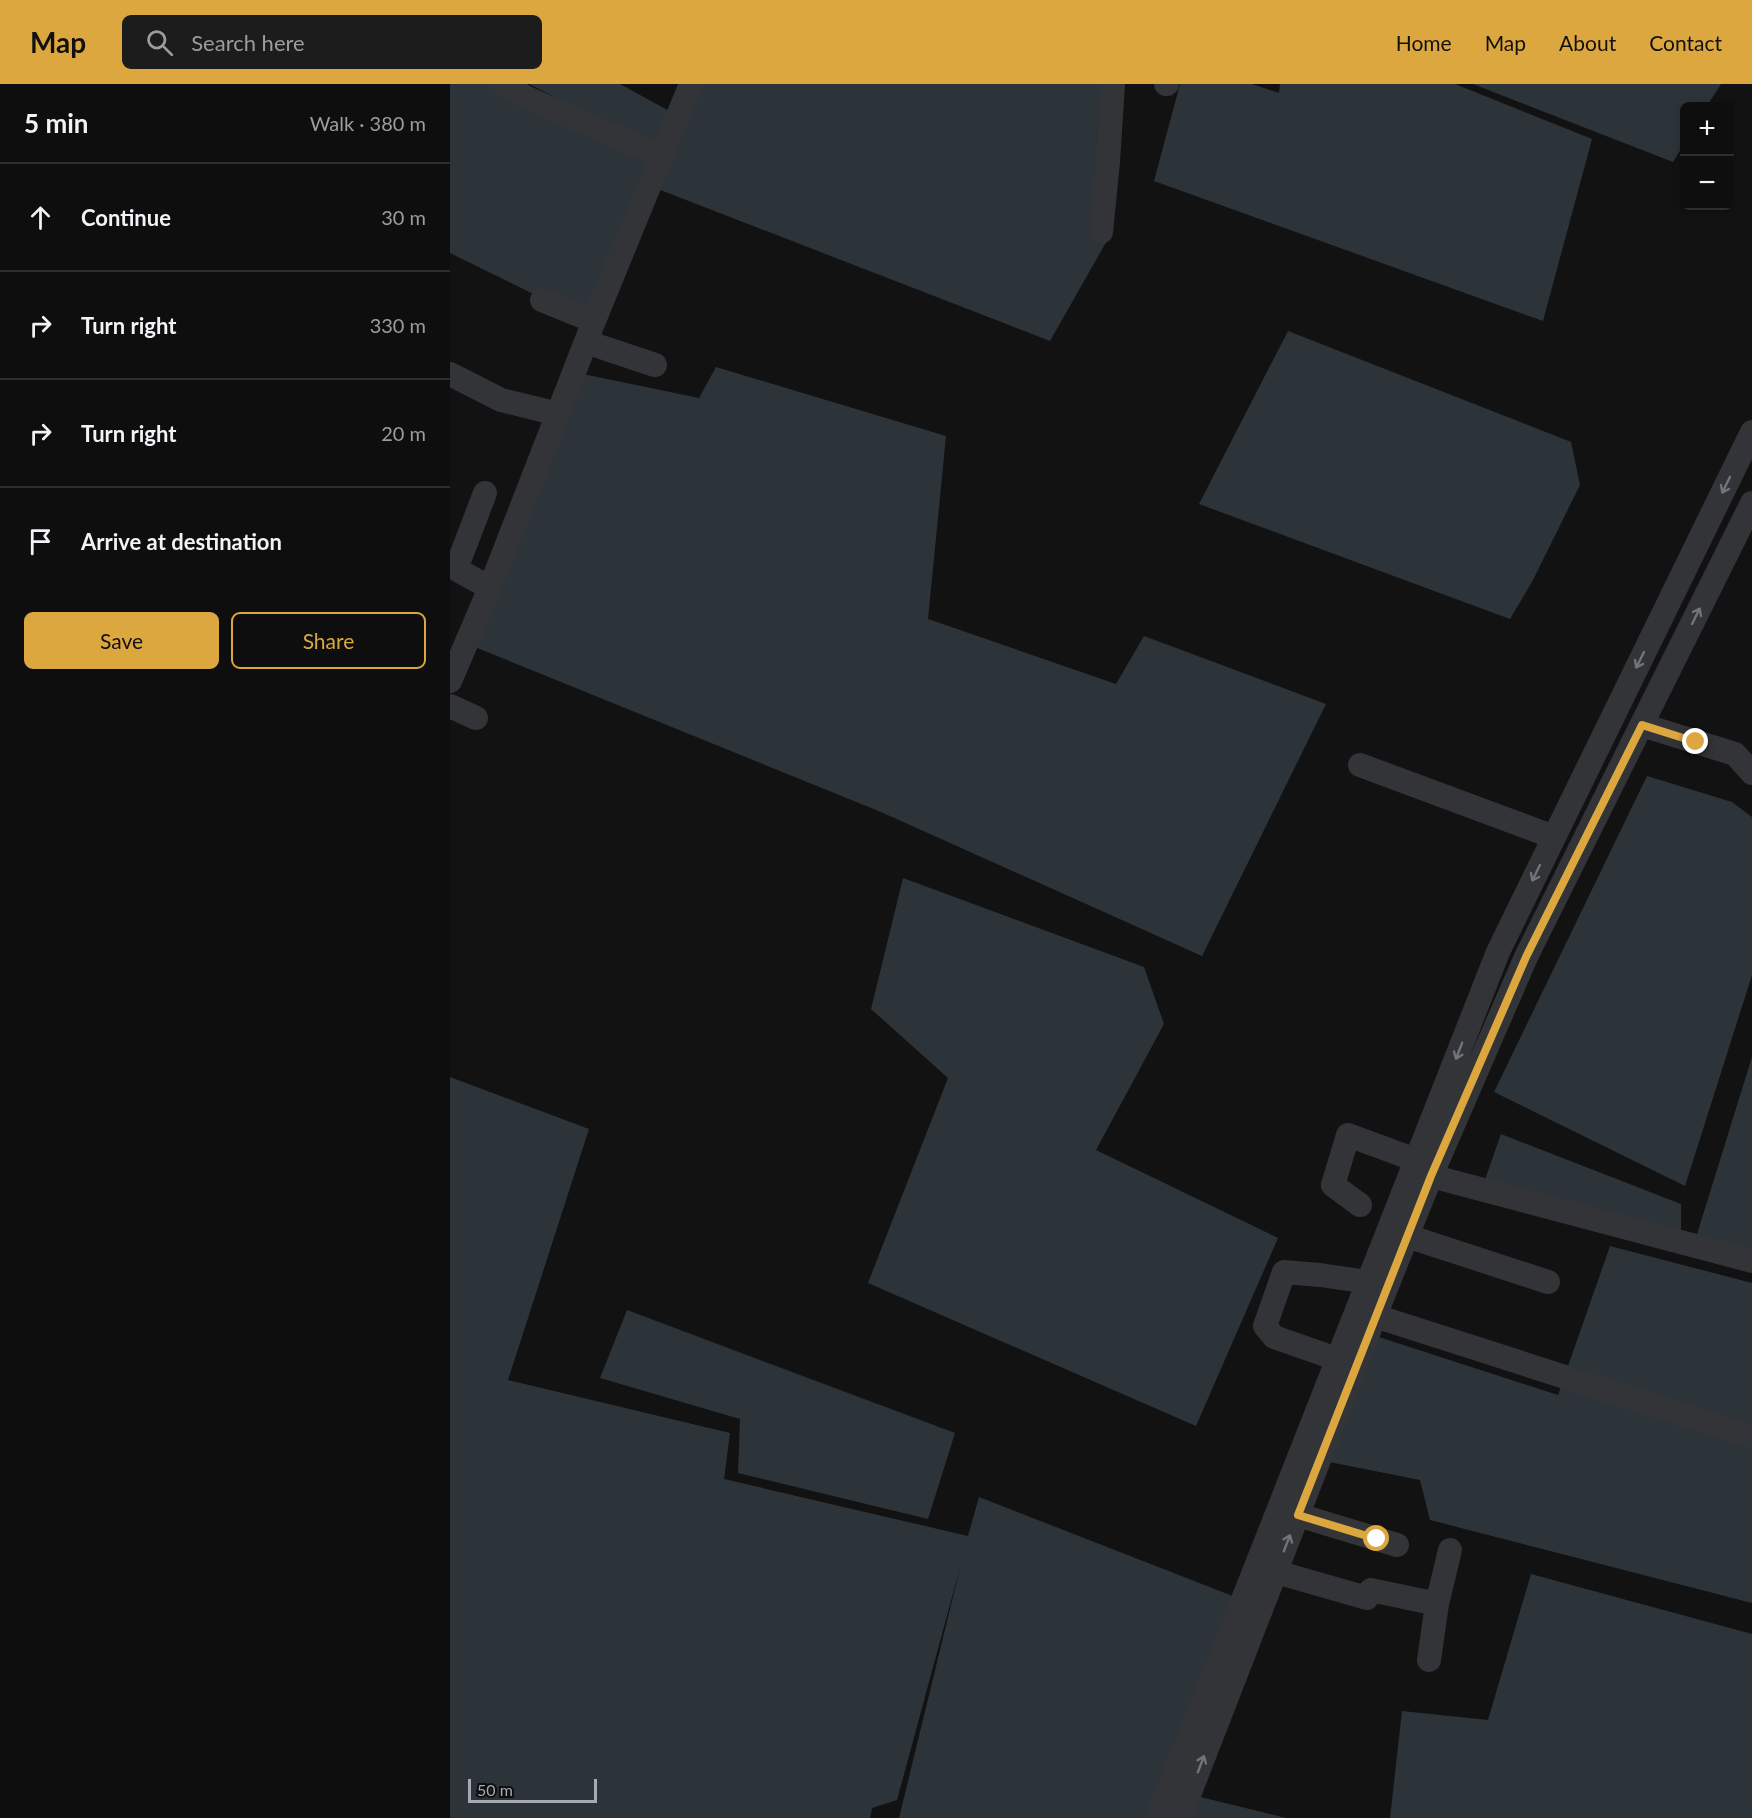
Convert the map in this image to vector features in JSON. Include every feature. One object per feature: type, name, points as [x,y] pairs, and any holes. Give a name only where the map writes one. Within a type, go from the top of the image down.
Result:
[{"type":"street","points":[[503,84],[527,98],[662,156]]},
{"type":"street","points":[[450,681],[460,628],[490,588],[590,332],[691,84]]},
{"type":"street","points":[[1101,232],[1113,84]]},
{"type":"street","points":[[542,300],[590,332],[656,365]]},
{"type":"street","points":[[450,374],[501,400],[558,414]]},
{"type":"street","points":[[1180,1818],[1407,1236],[1424,1168],[1498,952],[1752,432]]},
{"type":"street","points":[[484,493],[456,569],[490,588]]},
{"type":"street","points":[[1157,1818],[1368,1282],[1526,957],[1752,503]]},
{"type":"street","points":[[450,706],[476,718]]},
{"type":"street","points":[[1642,725],[1735,754],[1752,773]]},
{"type":"street","points":[[1360,765],[1554,837]]},
{"type":"street","points":[[1360,1205],[1333,1185],[1348,1136],[1424,1168],[1752,1261]]},
{"type":"street","points":[[1407,1236],[1548,1282]]},
{"type":"street","points":[[1337,1359],[1274,1337],[1265,1326],[1284,1272],[1368,1282]]},
{"type":"street","points":[[1375,1316],[1752,1437]]},
{"type":"street","points":[[1298,1515],[1397,1545]]},
{"type":"street","points":[[1429,1660],[1437,1604],[1450,1550]]},
{"type":"street","points":[[1276,1572],[1368,1598],[1371,1590],[1437,1604]]},
{"type":"shaded area","points":[[450,84],[513,84],[640,140],[529,84],[620,84],[671,112],[694,84],[1121,84],[1113,230],[1050,341],[645,184],[592,323],[450,253]]},
{"type":"shaded area","points":[[1180,84],[1252,84],[1279,93],[1280,84],[1455,84],[1592,139],[1543,321],[1154,181]]},
{"type":"shaded area","points":[[1473,84],[1721,84],[1710,102],[1680,102],[1680,151],[1673,162]]},
{"type":"shaded area","points":[[1288,331],[1571,442],[1580,485],[1532,582],[1510,619],[1199,504]]},
{"type":"shaded area","points":[[716,367],[946,436],[928,619],[1116,684],[1144,636],[1326,704],[1202,956],[881,812],[465,643],[573,372],[699,398]]},
{"type":"shaded area","points":[[1647,776],[1732,802],[1752,817],[1752,975],[1685,1186],[1494,1092]]},
{"type":"shaded area","points":[[903,878],[1144,967],[1164,1024],[1096,1150],[1278,1238],[1196,1426],[868,1283],[948,1078],[871,1009]]},
{"type":"shaded area","points":[[1752,1057],[1752,1264],[1693,1247]]},
{"type":"shaded area","points":[[450,1077],[589,1129],[508,1380],[730,1433],[724,1479],[968,1536],[979,1497],[1248,1602],[1176,1791],[1286,1818],[899,1818],[961,1564],[897,1800],[872,1808],[870,1818],[450,1818]]},
{"type":"shaded area","points":[[1501,1134],[1681,1204],[1681,1243],[1480,1194]]},
{"type":"shaded area","points":[[1610,1246],[1752,1283],[1752,1603],[1430,1520],[1420,1480],[1304,1457],[1354,1329],[1558,1395]]},
{"type":"shaded area","points":[[627,1310],[955,1433],[928,1519],[738,1473],[740,1419],[600,1378]]},
{"type":"shaded area","points":[[1531,1574],[1752,1634],[1752,1818],[1390,1818],[1402,1711],[1488,1720]]},
{"type":"route","points":[[1377,1539],[1298,1515],[1431,1176],[1526,957],[1642,725],[1696,742]]}]
